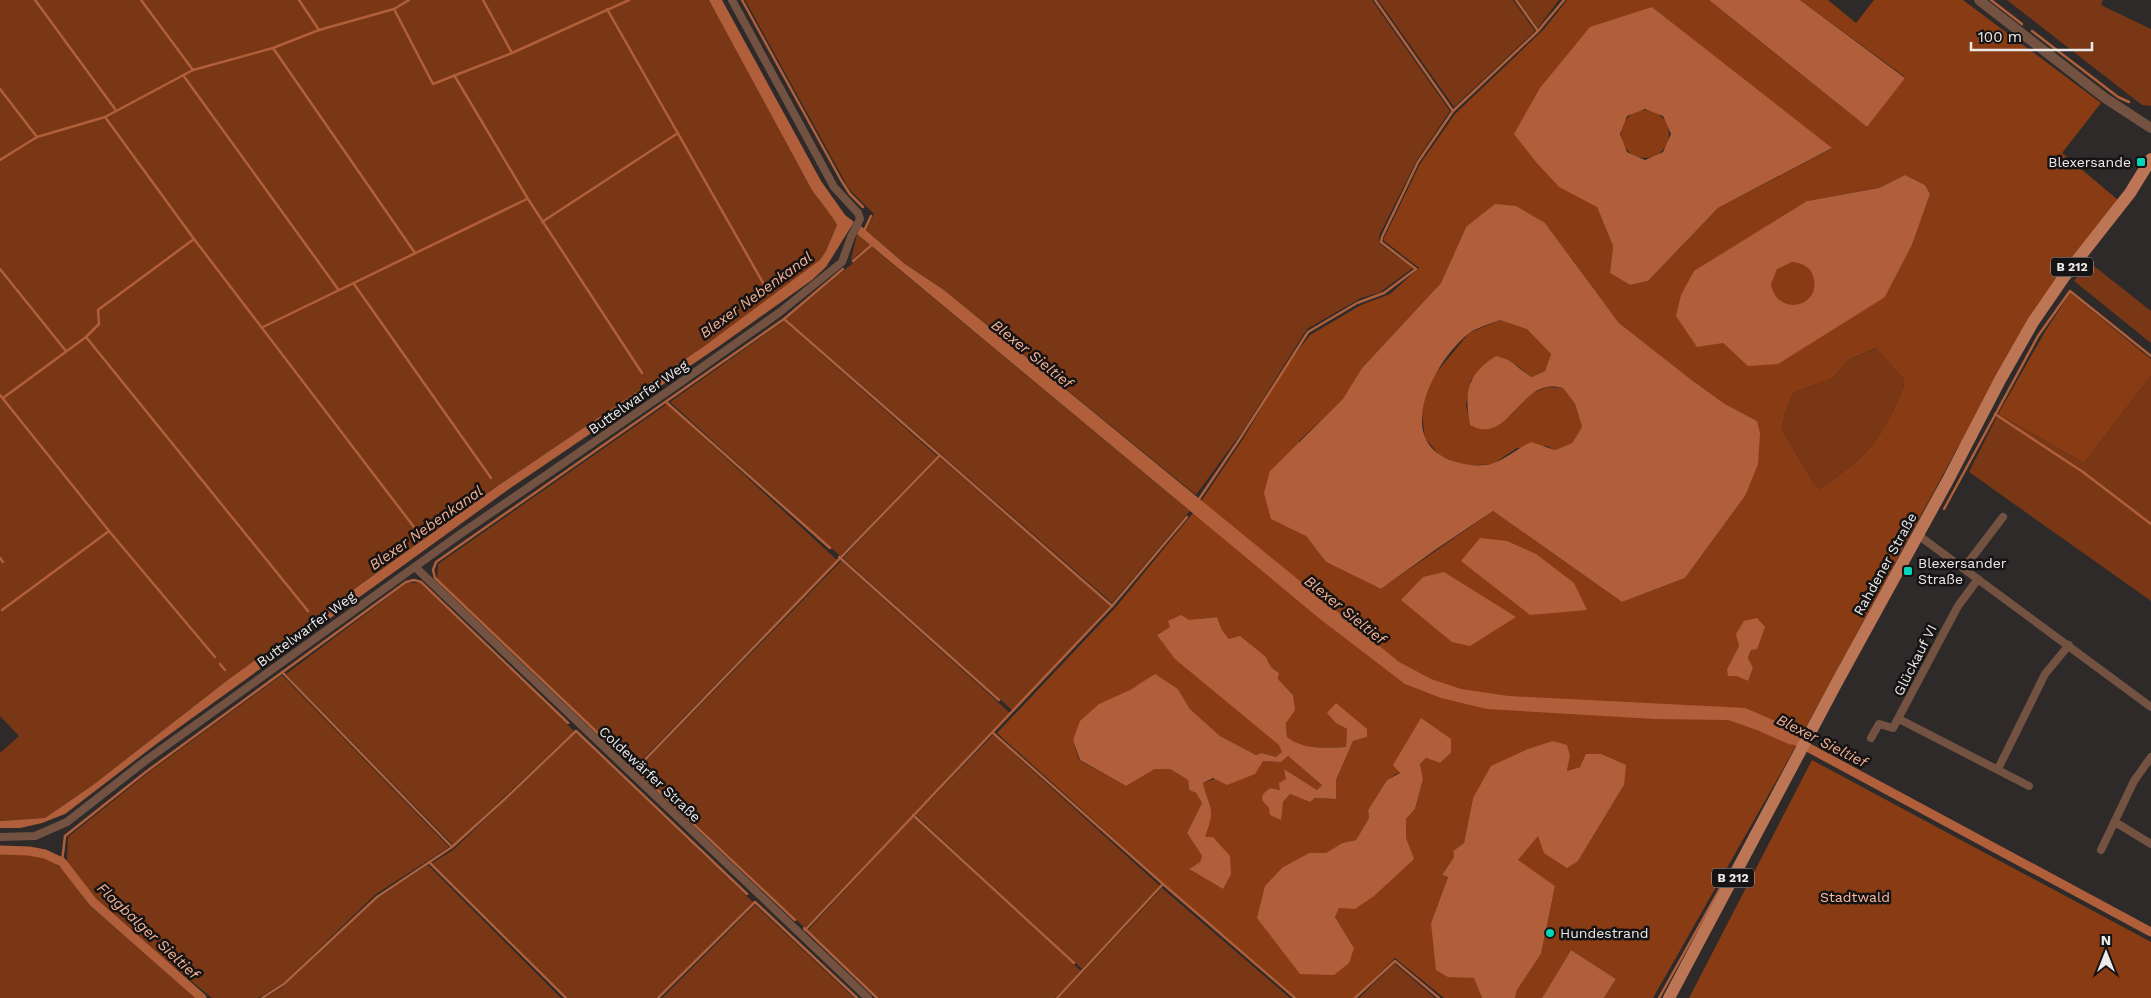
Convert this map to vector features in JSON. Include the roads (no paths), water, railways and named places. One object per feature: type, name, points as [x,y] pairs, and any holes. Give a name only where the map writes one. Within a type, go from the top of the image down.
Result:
[{"type":"main road","name":"Rahdener Straße","points":[[1669,998],[2000,380],[2033,322],[2064,277],[2130,194],[2151,159]]},
{"type":"street","name":"Buttelwarfer Weg","points":[[0,837],[35,836],[67,822],[145,761],[415,567],[780,312],[842,262],[860,219],[858,213],[834,187],[732,0]]},
{"type":"street","points":[[1979,0],[2104,98],[2151,128]]},
{"type":"street","points":[[1964,568],[2003,517]]},
{"type":"street","points":[[1918,536],[2151,707]]},
{"type":"street","name":"Coldewärfer Straße","points":[[415,567],[868,998]]},
{"type":"street","name":"Glückauf VI","points":[[1871,738],[1878,724],[1893,728],[1958,606],[1978,579]]},
{"type":"street","points":[[1998,768],[2046,674],[2069,645]]},
{"type":"street","points":[[1899,719],[1998,768],[2029,786]]},
{"type":"street","points":[[2100,850],[2134,781],[2151,758]]},
{"type":"street","points":[[2115,822],[2151,844]]},
{"type":"waterway","points":[[35,0],[115,109]]},
{"type":"waterway","points":[[141,0],[193,70]]},
{"type":"waterway","points":[[299,0],[319,30]]},
{"type":"waterway","points":[[0,160],[37,137],[105,117],[193,70],[273,48],[319,30],[394,9],[409,0]]},
{"type":"waterway","points":[[483,0],[512,53]]},
{"type":"waterway","points":[[394,9],[433,84],[512,53],[629,0]]},
{"type":"waterway","points":[[742,0],[841,180],[850,194],[863,207]]},
{"type":"waterway","points":[[1375,0],[1453,111]]},
{"type":"waterway","points":[[1516,0],[1538,31]]},
{"type":"waterway","points":[[1199,499],[1308,332],[1357,303],[1384,293],[1416,269],[1381,242],[1418,162],[1453,111],[1538,31],[1564,0]]},
{"type":"waterway","points":[[1991,0],[2022,24]]},
{"type":"waterway","name":"Blexer Nebenkanal","points":[[607,9],[766,288]]},
{"type":"waterway","points":[[2032,31],[2118,97],[2129,102]]},
{"type":"waterway","points":[[273,48],[415,253]]},
{"type":"waterway","points":[[183,75],[338,289]]},
{"type":"waterway","points":[[454,75],[528,199],[642,373]]},
{"type":"waterway","points":[[0,89],[37,137]]},
{"type":"waterway","name":"Blexer Nebenkanal","points":[[105,117],[194,239],[417,531]]},
{"type":"waterway","points":[[542,222],[678,133]]},
{"type":"waterway","points":[[263,327],[527,199]]},
{"type":"waterway","points":[[864,231],[871,216]]},
{"type":"waterway","points":[[3,398],[86,337],[99,324],[98,310],[194,239]]},
{"type":"waterway","points":[[853,261],[873,244]]},
{"type":"waterway","points":[[0,269],[66,351]]},
{"type":"waterway","points":[[624,758],[435,578],[433,570],[436,562],[784,319],[843,269]]},
{"type":"waterway","points":[[354,284],[491,478]]},
{"type":"waterway","points":[[1944,509],[2038,336],[2070,291],[2151,356]]},
{"type":"waterway","points":[[784,319],[1112,606]]},
{"type":"waterway","points":[[86,337],[308,611]]},
{"type":"waterway","points":[[0,395],[109,531],[215,657]]},
{"type":"waterway","points":[[666,402],[830,548]]},
{"type":"waterway","points":[[1995,414],[2083,472],[2151,524]]},
{"type":"waterway","points":[[636,769],[939,456]]},
{"type":"waterway","points":[[805,930],[1112,606],[1187,517]]},
{"type":"waterway","points":[[2,610],[109,531]]},
{"type":"waterway","points":[[839,557],[999,700]]},
{"type":"waterway","points":[[0,558],[3,562]]},
{"type":"waterway","points":[[62,862],[65,836],[147,771],[406,582],[414,580],[421,582],[568,723]]},
{"type":"waterway","points":[[220,664],[225,670]]},
{"type":"waterway","points":[[282,672],[452,847]]},
{"type":"waterway","points":[[576,731],[747,894]]},
{"type":"waterway","points":[[262,998],[284,984],[377,897],[452,847],[576,731]]},
{"type":"waterway","points":[[993,733],[1295,998]]},
{"type":"waterway","name":"Blexer Sieltief","points":[[1783,734],[2151,932]]},
{"type":"waterway","points":[[629,763],[795,920]]},
{"type":"waterway","points":[[913,815],[1074,963]]},
{"type":"waterway","name":"Flagbalger Sieltief","points":[[0,850],[29,851],[45,854],[62,862],[93,902],[202,998]]},
{"type":"waterway","points":[[429,862],[566,998]]},
{"type":"waterway","points":[[1659,998],[1728,874]]},
{"type":"waterway","points":[[1057,998],[1163,884]]},
{"type":"waterway","points":[[755,902],[857,998]]},
{"type":"waterway","points":[[658,998],[755,902]]},
{"type":"waterway","points":[[804,928],[877,998]]},
{"type":"waterway","points":[[1355,998],[1395,961],[1439,998]]},
{"type":"place","name":"Blexersande","points":[[2141,162]]},
{"type":"place","name":"Blexersander Straße","points":[[1908,571]]},
{"type":"place","name":"Hundestrand","points":[[1550,933]]},
{"type":"park label","name":"Stadtwald","points":[[1855,897]]}]
